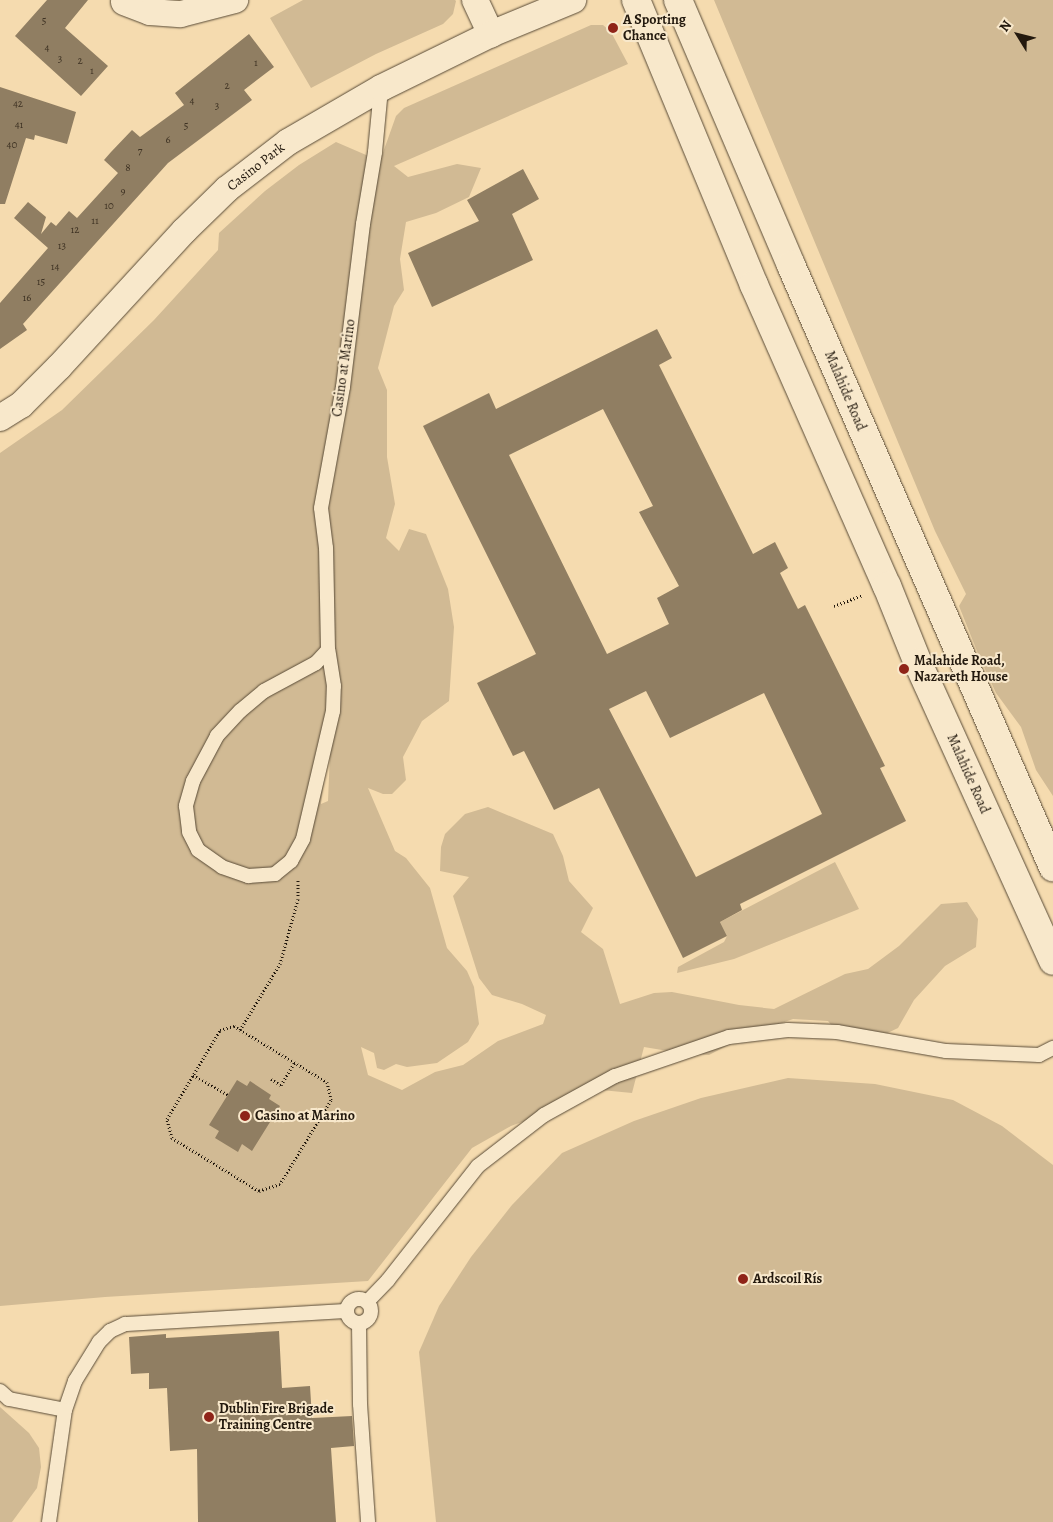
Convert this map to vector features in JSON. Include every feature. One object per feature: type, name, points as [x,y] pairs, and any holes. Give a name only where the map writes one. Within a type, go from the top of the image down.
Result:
[{"type":"main road","name":"Malahide Road","points":[[636,0],[754,285],[887,586],[918,663],[1053,961]]},
{"type":"main road","name":"Malahide Road","points":[[678,0],[1053,867]]},
{"type":"main road","points":[[754,285],[791,265]]},
{"type":"main road","points":[[887,586],[924,572]]},
{"type":"street","points":[[475,0],[491,34]]},
{"type":"street","name":"Casino Park","points":[[0,418],[21,405],[59,367],[184,231],[227,189],[288,142],[382,88],[491,34],[574,0]]},
{"type":"street","points":[[124,2],[150,12],[180,14],[230,2]]},
{"type":"lane","name":"Casino at Marino","points":[[328,650],[316,663],[264,691],[240,711],[217,736],[193,780],[186,806],[189,832],[198,850],[222,867],[248,876],[274,874],[291,861],[303,839],[333,711],[334,686],[328,650],[326,548],[321,508],[343,386],[382,88]]},
{"type":"lane","points":[[367,1302],[388,1280],[478,1166],[544,1115],[615,1076],[729,1037],[788,1030],[837,1032],[946,1051],[1039,1054],[1053,1048]]},
{"type":"lane","points":[[354,1300],[367,1302],[371,1311],[367,1320],[359,1323],[350,1320],[347,1306],[354,1300]]},
{"type":"lane","points":[[49,1522],[65,1410],[75,1381],[100,1342],[110,1331],[125,1324],[347,1311]]},
{"type":"lane","points":[[359,1323],[360,1404],[368,1522]]},
{"type":"lane","points":[[0,1391],[9,1399],[65,1410]]},
{"type":"path","points":[[240,1030],[280,964],[298,899],[298,880],[291,861]]},
{"type":"path","points":[[234,1026],[294,1063],[327,1082],[331,1100],[280,1184],[259,1190],[172,1138],[167,1119],[220,1030],[234,1026]]},
{"type":"path","points":[[271,1079],[281,1085],[294,1063]]},
{"type":"path","points":[[193,1075],[228,1095]]},
{"type":"shaded area","points":[[303,0],[456,1],[453,14],[443,24],[376,54],[311,88],[270,18]]},
{"type":"shaded area","points":[[714,0],[1053,0],[1053,796],[1036,770],[1021,727],[996,693],[979,656],[959,606],[966,594],[935,531]]},
{"type":"shaded area","points":[[591,25],[603,25],[611,32],[628,64],[394,166],[408,177],[457,164],[481,168],[469,197],[436,213],[406,222],[400,259],[404,290],[394,306],[378,368],[387,390],[387,457],[395,504],[386,538],[399,551],[409,529],[426,534],[448,589],[454,627],[449,701],[422,721],[403,757],[406,780],[392,794],[383,794],[368,788],[395,851],[406,858],[430,888],[447,948],[467,971],[474,987],[479,1024],[468,1042],[437,1063],[407,1067],[396,1064],[384,1070],[377,1068],[374,1053],[361,1047],[368,1075],[402,1090],[435,1072],[463,1065],[498,1041],[543,1024],[546,1015],[522,1004],[492,995],[479,978],[453,896],[469,877],[440,871],[441,847],[445,834],[465,814],[488,807],[553,834],[563,856],[569,881],[593,908],[581,932],[603,949],[620,1004],[654,993],[672,992],[739,1005],[774,1009],[845,974],[868,969],[899,946],[941,904],[967,902],[978,919],[976,947],[945,966],[914,1000],[898,1028],[875,1039],[837,1032],[828,1021],[793,1019],[748,1035],[709,1055],[680,1053],[644,1047],[632,1093],[591,1089],[551,1111],[511,1126],[472,1148],[368,1281],[105,1297],[0,1306],[0,453],[62,410],[154,320],[218,250],[219,233],[265,191],[299,165],[336,142],[380,161],[396,116],[404,108]],"holes":[[[331,729],[328,801],[321,804]]]},
{"type":"shaded area","points":[[835,862],[859,909],[734,959],[677,973],[678,967],[724,942],[727,936],[720,922]]},
{"type":"shaded area","name":"Ardscoil Rís","points":[[788,1078],[875,1084],[953,1100],[1002,1126],[1053,1165],[1053,1522],[436,1522],[419,1352],[439,1306],[471,1257],[512,1205],[562,1153],[634,1121],[701,1098]]},
{"type":"shaded area","points":[[0,1407],[29,1433],[39,1448],[41,1467],[37,1488],[12,1522],[0,1522]]},
{"type":"building","points":[[47,0],[88,0],[65,28],[108,66],[81,96],[15,36]]},
{"type":"building","points":[[249,34],[274,67],[244,90],[252,100],[168,163],[23,324],[27,330],[0,349],[0,303],[48,248],[14,218],[28,202],[46,217],[41,234],[51,222],[56,226],[69,211],[77,218],[118,173],[104,160],[111,152],[132,130],[140,137],[184,105],[175,93]]},
{"type":"building","points":[[0,87],[76,112],[67,144],[35,135],[34,140],[26,138],[5,204],[0,204]]},
{"type":"building","points":[[523,169],[539,199],[512,214],[533,260],[432,307],[408,253],[479,221],[467,200]]},
{"type":"building","points":[[657,329],[672,358],[659,365],[753,554],[775,542],[788,568],[780,573],[798,609],[805,605],[885,766],[880,768],[906,821],[740,904],[742,910],[720,922],[727,936],[683,958],[599,788],[554,810],[524,751],[513,756],[477,683],[536,654],[423,426],[489,393],[496,409]],"holes":[[[603,409],[653,506],[639,512],[679,586],[657,598],[669,624],[607,654],[509,455]],[[646,691],[670,738],[764,693],[822,814],[696,877],[609,709]]]},
{"type":"building","name":"Casino at Marino","points":[[237,1080],[247,1086],[250,1081],[271,1095],[269,1099],[280,1106],[252,1151],[242,1144],[238,1152],[215,1138],[219,1131],[209,1125]]},
{"type":"building","points":[[279,1331],[282,1388],[310,1386],[312,1418],[352,1416],[354,1446],[331,1448],[336,1522],[198,1522],[197,1449],[170,1451],[167,1388],[149,1389],[149,1373],[131,1374],[129,1337],[166,1334],[166,1338]]},
{"type":"place","name":"A Sporting Chance","points":[[613,28]]},
{"type":"place","name":"Malahide Road, Nazareth House","points":[[904,669]]},
{"type":"place","name":"Casino at Marino","points":[[245,1116]]},
{"type":"place","name":"Ardscoil Rís","points":[[743,1279]]},
{"type":"place","name":"Dublin Fire Brigade Training Centre","points":[[209,1417]]}]
